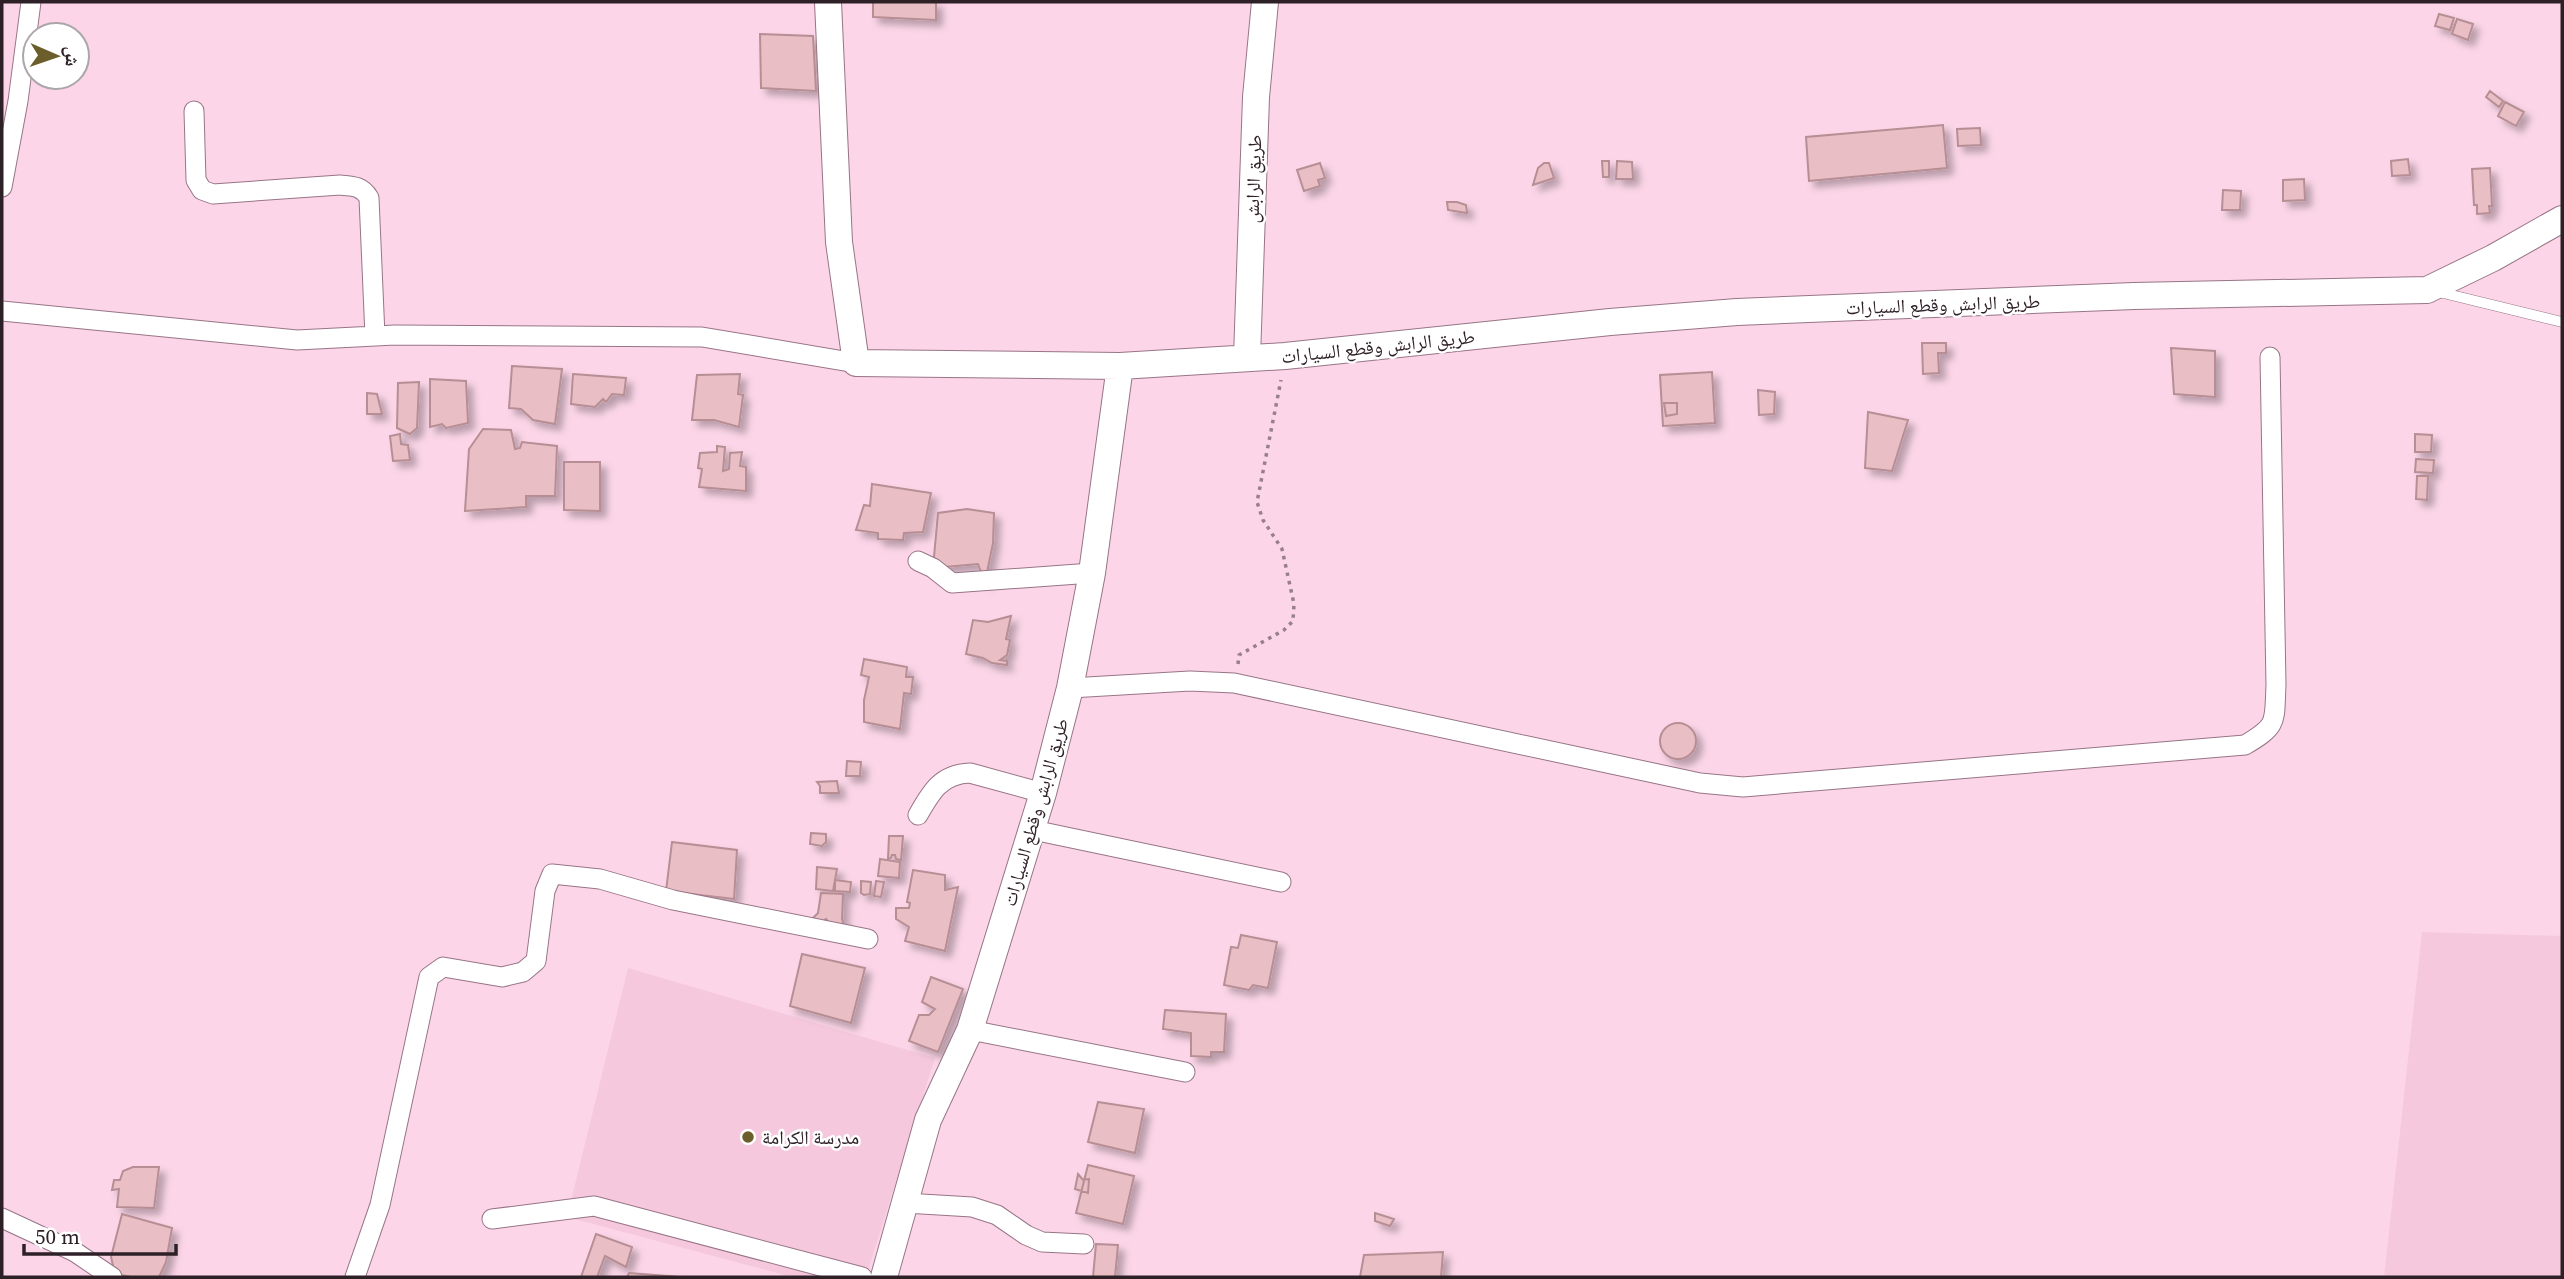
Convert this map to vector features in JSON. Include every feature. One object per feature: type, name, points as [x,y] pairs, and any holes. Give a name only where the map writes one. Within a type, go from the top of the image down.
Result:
[{"type":"main road","points":[[828,2],[839,242],[856,363],[1120,366]]},
{"type":"main road","name":"طريق الرابش","points":[[1247,358],[1256,97],[1265,2]]},
{"type":"main road","name":"طريق الرابش وقطع السيارات","points":[[884,1277],[928,1120],[970,1030],[1043,793],[1070,688],[1092,573],[1120,366],[1284,356],[1610,322],[1737,312],[2134,296],[2427,290],[2493,258],[2562,219]]},
{"type":"street","points":[[2,187],[18,101],[31,2]]},
{"type":"street","points":[[194,111],[196,180],[202,190],[213,194],[340,185],[365,191],[370,207],[375,336]]},
{"type":"street","points":[[2,311],[297,340],[375,336],[599,334],[702,337],[856,363]]},
{"type":"street","points":[[1070,688],[1190,681],[1234,683],[1700,783],[1743,787],[2245,745],[2268,732],[2274,723],[2276,685],[2270,357]]},
{"type":"street","points":[[918,561],[933,568],[952,583],[1092,573]]},
{"type":"street","points":[[918,815],[933,788],[958,773],[970,773],[1043,793]]},
{"type":"street","points":[[1032,830],[1281,882]]},
{"type":"street","points":[[355,1277],[380,1205],[429,977],[443,967],[502,978],[523,972],[536,961],[545,891],[551,874],[600,879],[673,900],[867,939]]},
{"type":"street","points":[[970,1030],[1185,1072]]},
{"type":"street","points":[[905,1203],[972,1208],[997,1215],[1027,1236],[1042,1242],[1084,1244]]},
{"type":"street","points":[[492,1219],[594,1206],[862,1277]]},
{"type":"street","points":[[2,1219],[75,1252],[112,1277]]},
{"type":"lane","points":[[2427,290],[2562,322]]},
{"type":"path","points":[[1234,683],[1239,655],[1284,631],[1293,621],[1294,604],[1282,549],[1262,520],[1257,502],[1269,449],[1284,356]]},
{"type":"shaded area","points":[[2422,932],[2562,936],[2562,1277],[2384,1277]]},
{"type":"shaded area","name":"مدرسة الكرامة","points":[[628,968],[935,1058],[866,1277],[792,1277],[567,1217]]},
{"type":"building","points":[[873,2],[936,2],[936,20],[873,17]]},
{"type":"building","points":[[2439,14],[2454,18],[2450,30],[2435,26]]},
{"type":"building","points":[[2457,19],[2473,24],[2468,40],[2452,34]]},
{"type":"building","points":[[760,34],[813,36],[816,91],[761,88]]},
{"type":"building","points":[[2490,91],[2503,101],[2499,107],[2486,97]]},
{"type":"building","points":[[2505,102],[2524,112],[2516,126],[2498,116]]},
{"type":"building","points":[[1943,125],[1947,168],[1809,181],[1806,137]]},
{"type":"building","points":[[1980,128],[1981,145],[1958,146],[1957,129]]},
{"type":"building","points":[[2408,159],[2410,175],[2392,176],[2391,161]]},
{"type":"building","points":[[1602,161],[1609,161],[1609,177],[1603,177]]},
{"type":"building","points":[[1617,161],[1632,162],[1633,179],[1616,179]]},
{"type":"building","points":[[1320,163],[1325,178],[1318,180],[1320,186],[1304,191],[1297,170]]},
{"type":"building","points":[[1549,163],[1554,178],[1533,185],[1538,168]]},
{"type":"building","points":[[2490,168],[2492,206],[2489,206],[2490,213],[2477,214],[2472,169]]},
{"type":"building","points":[[2304,179],[2305,200],[2283,201],[2283,180]]},
{"type":"building","points":[[2223,190],[2241,191],[2240,210],[2222,210]]},
{"type":"building","points":[[1447,202],[1466,205],[1467,213],[1448,210]]},
{"type":"building","points":[[1922,343],[1946,343],[1946,353],[1938,353],[1939,373],[1923,374]]},
{"type":"building","points":[[2171,348],[2215,351],[2215,397],[2174,394]]},
{"type":"building","points":[[512,366],[562,369],[555,424],[533,420],[521,409],[509,408]]},
{"type":"building","points":[[1712,372],[1715,423],[1663,426],[1660,375]]},
{"type":"building","points":[[573,374],[626,378],[624,395],[612,394],[606,402],[603,399],[595,407],[571,404]]},
{"type":"building","points":[[740,374],[738,394],[743,395],[739,427],[714,420],[692,420],[697,375]]},
{"type":"building","points":[[430,379],[466,381],[468,423],[446,428],[442,424],[430,427]]},
{"type":"building","points":[[419,382],[417,428],[410,434],[397,428],[398,383]]},
{"type":"building","points":[[1758,390],[1775,392],[1774,414],[1759,415]]},
{"type":"building","points":[[367,393],[377,394],[382,414],[367,414]]},
{"type":"building","points":[[1664,403],[1677,403],[1677,414],[1666,416]]},
{"type":"building","points":[[1868,412],[1908,420],[1892,471],[1865,468]]},
{"type":"building","points":[[483,429],[511,430],[515,449],[520,448],[522,442],[557,446],[555,496],[526,496],[526,507],[465,511],[469,449]]},
{"type":"building","points":[[400,434],[401,444],[408,445],[410,460],[393,461],[390,436]]},
{"type":"building","points":[[2415,434],[2432,435],[2431,452],[2415,452]]},
{"type":"building","points":[[717,446],[725,447],[723,471],[729,469],[730,453],[742,452],[740,466],[746,467],[746,491],[699,487],[702,469],[698,468],[700,453],[717,452]]},
{"type":"building","points":[[2416,459],[2434,460],[2433,473],[2415,472]]},
{"type":"building","points":[[564,462],[600,462],[600,511],[564,510]]},
{"type":"building","points":[[2417,476],[2428,476],[2427,500],[2416,499]]},
{"type":"building","points":[[872,484],[931,493],[923,532],[904,533],[903,540],[878,539],[878,533],[856,530],[864,505],[870,506]]},
{"type":"building","points":[[967,509],[994,513],[993,543],[985,582],[978,564],[933,568],[938,513]]},
{"type":"building","points":[[1011,616],[1006,639],[1010,640],[1007,655],[1000,660],[1007,661],[1007,665],[966,654],[973,620],[988,622]]},
{"type":"building","points":[[864,659],[907,667],[906,677],[913,677],[911,694],[904,693],[900,729],[864,722],[864,700],[869,677],[861,675]]},
{"type":"building","points":[[1678,723],[1691,728],[1696,741],[1691,754],[1678,759],[1665,754],[1660,741],[1665,728]]},
{"type":"building","points":[[847,761],[861,762],[860,776],[846,776]]},
{"type":"building","points":[[837,781],[839,793],[820,793],[817,782]]},
{"type":"building","points":[[811,833],[826,834],[826,842],[822,846],[810,844]]},
{"type":"building","points":[[889,836],[903,836],[901,860],[896,859],[895,855],[888,859]]},
{"type":"building","points":[[672,842],[737,850],[734,899],[666,891]]},
{"type":"building","points":[[880,859],[900,862],[899,878],[878,876]]},
{"type":"building","points":[[817,867],[837,869],[833,891],[816,889]]},
{"type":"building","points":[[913,870],[945,875],[945,890],[958,887],[945,951],[905,941],[909,927],[896,919],[896,908],[909,908],[910,903],[907,902]]},
{"type":"building","points":[[835,880],[851,882],[850,892],[835,891]]},
{"type":"building","points":[[861,881],[871,882],[870,894],[861,893]]},
{"type":"building","points":[[876,881],[884,882],[881,897],[874,896]]},
{"type":"building","points":[[821,893],[843,894],[844,926],[832,926],[826,919],[819,925],[812,919],[818,913]]},
{"type":"building","points":[[1241,935],[1277,942],[1268,988],[1253,985],[1249,990],[1224,985],[1231,947],[1238,948]]},
{"type":"building","points":[[802,954],[865,968],[851,1023],[790,1006]]},
{"type":"building","points":[[931,977],[963,989],[938,1052],[909,1041],[919,1015],[929,1015],[935,1009],[922,1002]]},
{"type":"building","points":[[1165,1010],[1226,1014],[1224,1052],[1211,1052],[1211,1057],[1191,1056],[1191,1033],[1163,1029]]},
{"type":"building","points":[[1098,1102],[1144,1109],[1135,1153],[1088,1142]]},
{"type":"building","points":[[1088,1165],[1134,1176],[1123,1224],[1076,1213]]},
{"type":"building","points":[[133,1167],[159,1167],[154,1208],[117,1207],[119,1189],[112,1190],[114,1180],[120,1180],[123,1171]]},
{"type":"building","points":[[1078,1174],[1083,1180],[1089,1179],[1088,1193],[1075,1189]]},
{"type":"building","points":[[1375,1213],[1394,1219],[1390,1226],[1375,1221]]},
{"type":"building","points":[[122,1214],[172,1228],[166,1262],[159,1277],[115,1274],[111,1257]]},
{"type":"building","points":[[596,1234],[632,1247],[626,1267],[605,1256],[597,1277],[581,1277]]},
{"type":"building","points":[[1096,1244],[1118,1245],[1115,1277],[1093,1277]]},
{"type":"building","points":[[1443,1252],[1441,1277],[1360,1277],[1364,1255]]},
{"type":"building","points":[[629,1273],[681,1277],[627,1277]]},
{"type":"place","name":"مدرسة الكرامة","points":[[748,1137]]}]
